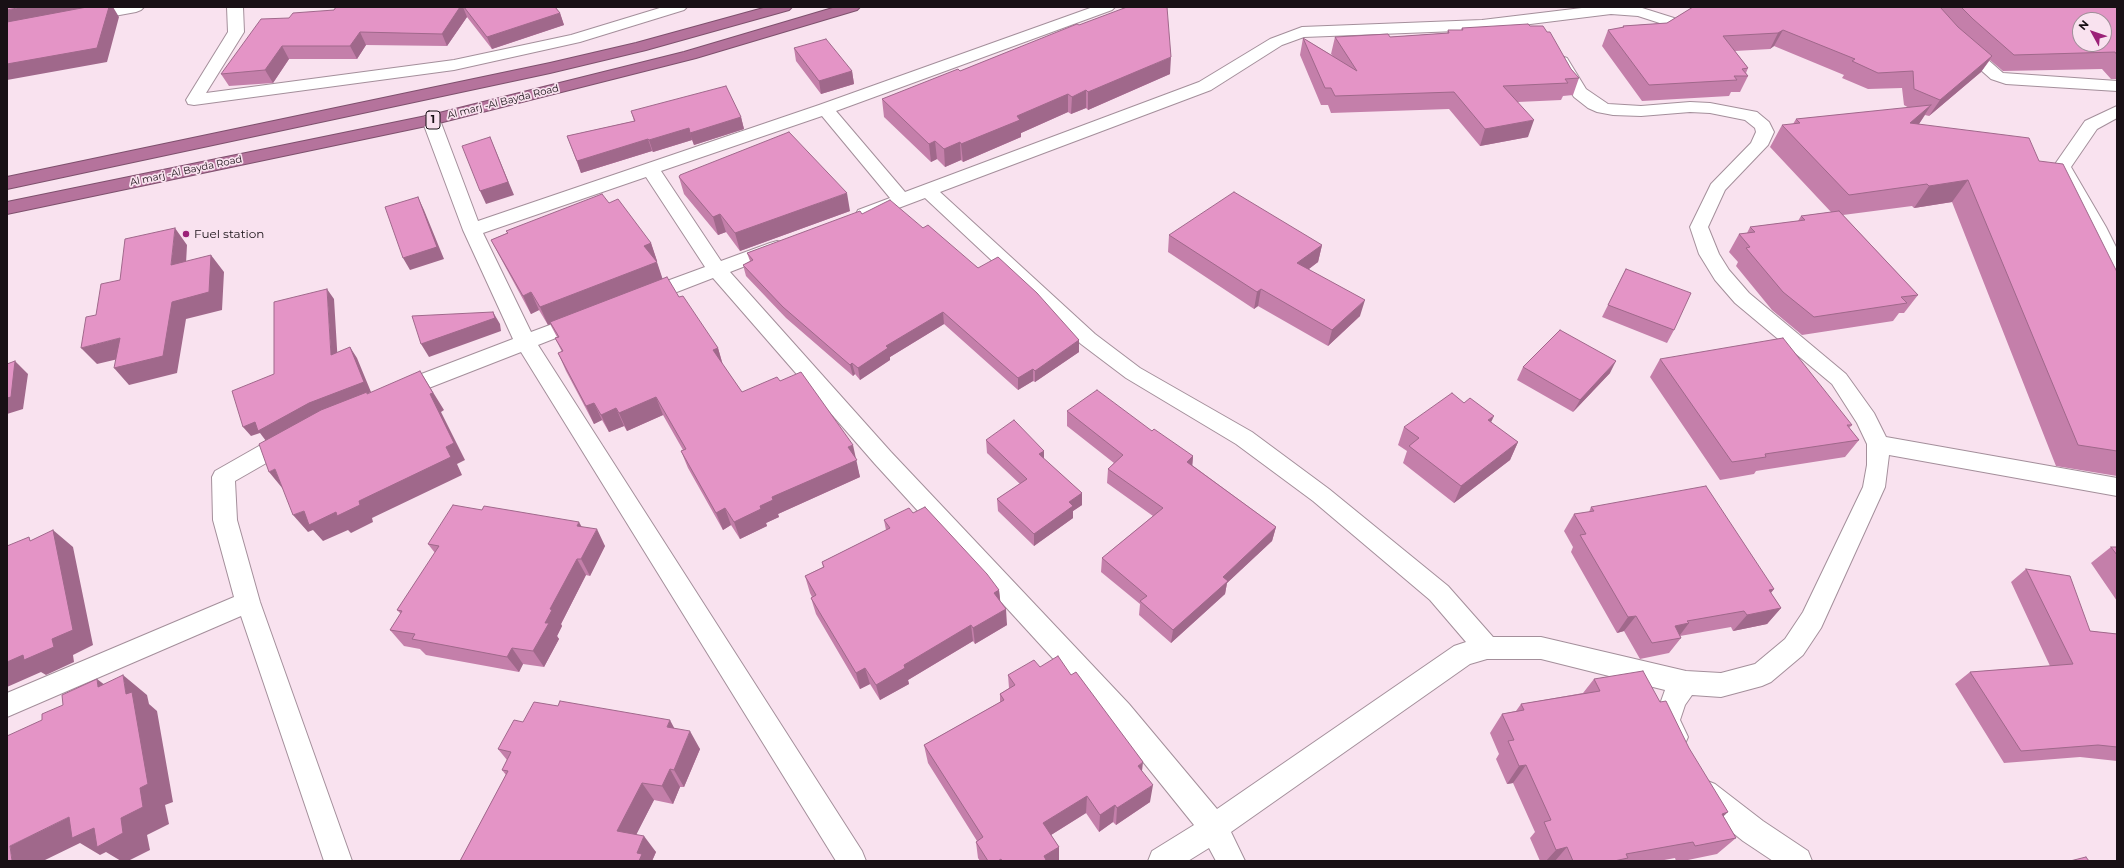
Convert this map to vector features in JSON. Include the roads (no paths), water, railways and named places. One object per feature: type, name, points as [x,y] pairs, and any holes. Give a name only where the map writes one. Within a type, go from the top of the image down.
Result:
[{"type":"highway","name":"Al marj -Al Bayda Road","points":[[7,183],[550,68],[640,47],[784,7]]},
{"type":"highway","name":"Al marj -Al Bayda Road","points":[[7,208],[431,120],[690,55],[852,7]]},
{"type":"street","points":[[75,18],[136,7]]},
{"type":"street","points":[[235,7],[236,32],[194,100],[454,65],[574,39],[679,7]]},
{"type":"street","points":[[472,230],[825,109],[1107,7]]},
{"type":"street","points":[[1162,861],[1214,828],[1463,654],[1487,648],[1541,648],[1686,683],[1722,685],[1762,674],[1794,647],[1812,620],[1874,486],[1878,465],[1878,444],[1866,418],[1839,379],[1742,298],[1722,275],[1709,254],[1699,227],[1717,188],[1759,144],[1765,132],[1763,126],[1752,116],[1710,108],[1690,107],[1626,111],[1613,110],[1594,104],[1574,85],[1550,41],[1503,7]]},
{"type":"street","points":[[1925,7],[1955,39],[1997,76],[2006,79],[2117,86]]},
{"type":"street","points":[[850,220],[1205,86],[1244,64],[1276,42],[1302,32],[1475,26],[1611,10],[1639,12],[1670,21]]},
{"type":"street","points":[[825,109],[902,200]]},
{"type":"street","points":[[2117,111],[2091,125],[2062,167],[2097,227],[2117,270]]},
{"type":"street","points":[[431,120],[472,230],[525,342],[852,861]]},
{"type":"street","points":[[650,169],[716,269],[883,458],[1120,713],[1214,828],[1231,861]]},
{"type":"street","points":[[928,191],[1088,339],[1133,373],[1244,438],[1321,495],[1439,593],[1487,648]]},
{"type":"street","points":[[2097,227],[2117,228]]},
{"type":"street","points":[[628,303],[791,242]]},
{"type":"street","points":[[384,397],[598,314]]},
{"type":"street","points":[[304,432],[279,444],[223,477],[226,520],[248,602],[338,861]]},
{"type":"street","points":[[1878,444],[2117,487]]},
{"type":"street","points":[[7,705],[248,602]]},
{"type":"street","points":[[1686,683],[1673,700],[1667,721],[1703,792],[1753,831],[1798,861]]},
{"type":"place","name":"Fuel station","points":[[186,234]]}]
